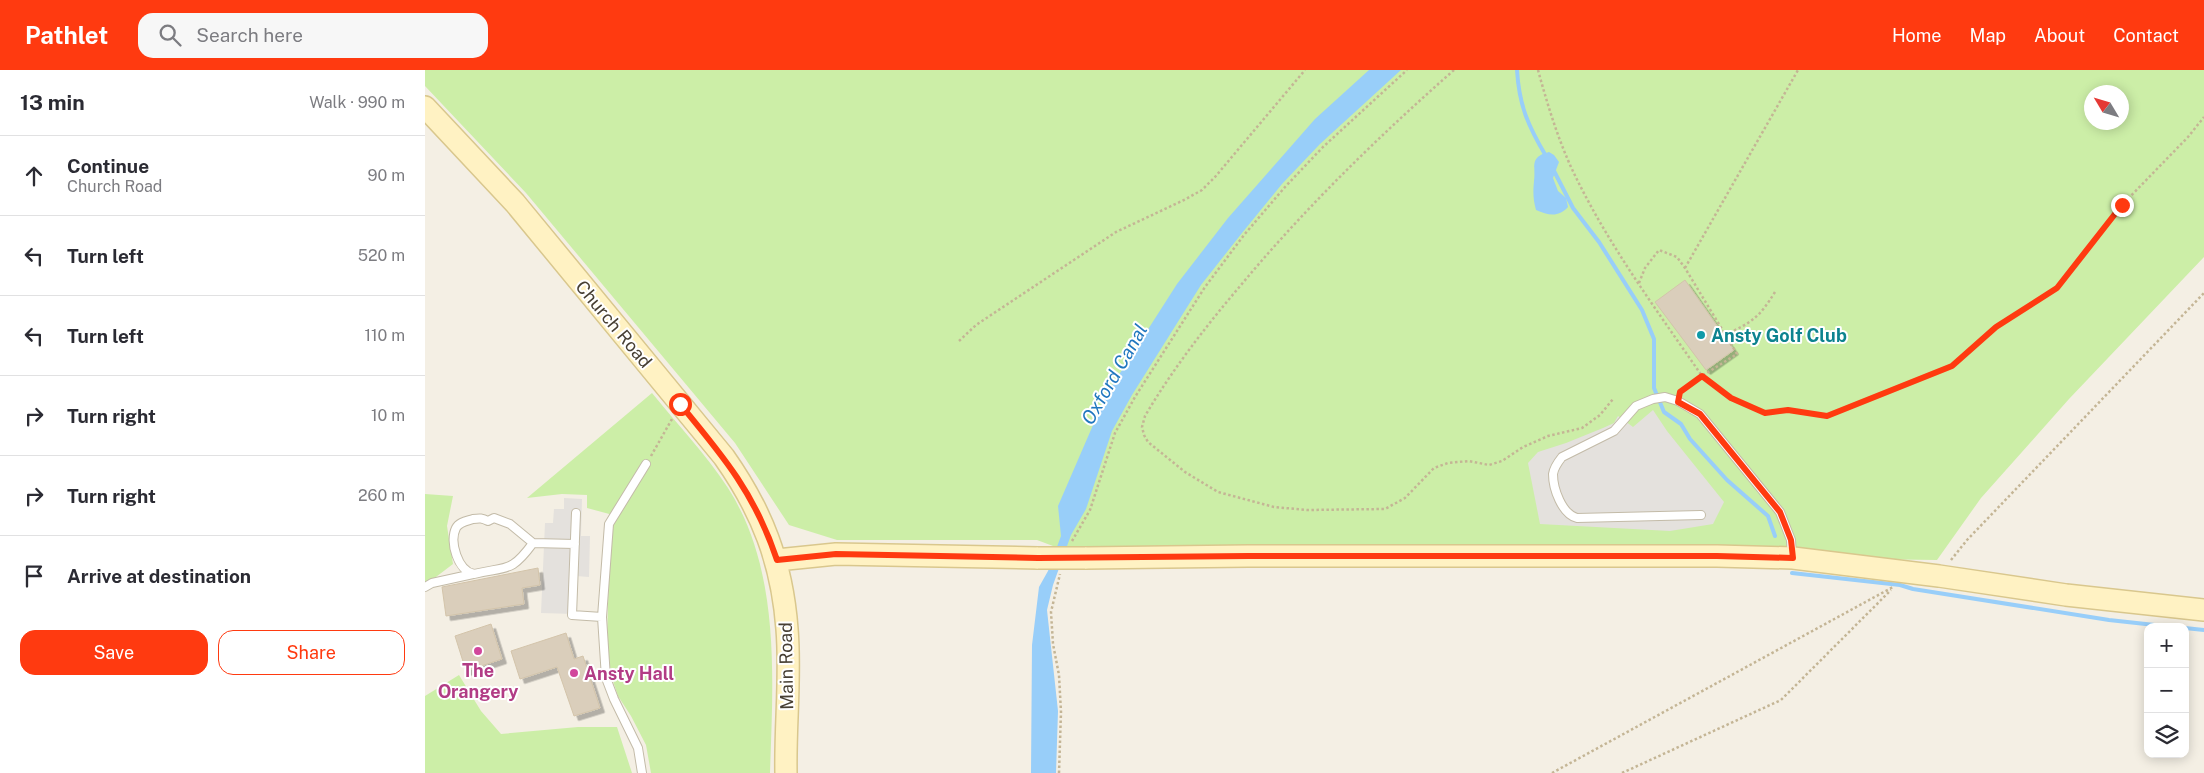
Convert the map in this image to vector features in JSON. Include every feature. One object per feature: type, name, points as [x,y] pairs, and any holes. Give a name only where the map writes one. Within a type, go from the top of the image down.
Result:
[{"type":"main road","name":"Church Road","points":[[425,107],[515,203],[724,457],[743,484],[769,536],[777,560]]},
{"type":"main road","points":[[777,560],[836,554],[1038,558],[1078,551],[1248,556],[1717,556],[1793,558],[2204,610]]},
{"type":"main road","name":"Main Road","points":[[777,560],[787,629],[786,773]]},
{"type":"lane","points":[[1701,516],[1577,518],[1571,516],[1561,502],[1553,474],[1556,464],[1562,457],[1605,437],[1613,431],[1635,406],[1653,399],[1665,397],[1678,402],[1700,414],[1780,512],[1791,540],[1793,558]]},
{"type":"lane","points":[[642,773],[638,748],[606,678],[602,617],[609,524],[646,464]]},
{"type":"lane","points":[[576,513],[572,615],[602,617]]},
{"type":"lane","points":[[475,574],[468,573],[458,561],[455,539],[456,529],[460,524],[482,518],[488,521],[494,518],[510,524],[533,543],[575,544]]},
{"type":"lane","points":[[425,588],[432,583],[513,566],[521,560],[533,543]]},
{"type":"path","points":[[959,341],[976,325],[1116,232],[1202,190],[1305,70]]},
{"type":"path","points":[[1078,551],[1089,510],[1115,433],[1135,397],[1205,287],[1291,180],[1323,147],[1407,70]]},
{"type":"path","points":[[1454,70],[1387,129],[1275,244],[1221,308],[1183,360],[1145,416],[1142,427],[1144,436],[1157,450],[1204,485],[1238,499],[1274,507],[1307,510],[1385,509],[1405,498],[1434,468],[1448,463],[1469,461],[1489,465],[1502,461],[1523,447],[1548,436],[1582,428],[1600,415],[1613,399]]},
{"type":"path","points":[[1538,70],[1548,106],[1571,167],[1606,232],[1639,283],[1702,376],[1731,398],[1765,413],[1788,410],[1827,416],[1952,366],[1996,327],[2057,288],[2122,205],[2188,137],[2204,117]]},
{"type":"path","points":[[1685,268],[1799,70]]},
{"type":"path","points":[[1639,283],[1645,268],[1659,250],[1677,258],[1737,354],[1680,392],[1678,402]]},
{"type":"path","points":[[1725,335],[1747,325],[1758,317],[1775,292]]},
{"type":"path","points":[[1939,576],[1967,540],[2204,293]]},
{"type":"path","points":[[646,464],[680,404]]},
{"type":"path","points":[[1059,773],[1060,693],[1051,612],[1062,568]]},
{"type":"path","points":[[1552,773],[1894,587],[1781,700],[1622,773]]},
{"type":"green space","points":[[425,70],[2204,70],[2204,257],[2069,399],[1981,498],[1937,560],[1793,558],[1085,558],[1037,540],[837,540],[789,525],[735,443],[526,193],[425,86]]},
{"type":"green space","points":[[652,393],[701,451],[728,488],[745,520],[757,554],[770,626],[772,700],[770,773],[651,773],[646,745],[618,696],[611,675],[607,640],[610,532],[613,515],[587,508],[587,495],[562,494],[527,498]]},
{"type":"green space","points":[[425,494],[453,496],[447,526],[453,564],[428,583],[425,582]]},
{"type":"green space","points":[[459,675],[481,711],[501,734],[578,727],[617,727],[632,773],[425,773],[425,696]]},
{"type":"shaded area","points":[[1653,410],[1667,431],[1724,502],[1713,524],[1670,531],[1540,524],[1528,463],[1538,452],[1603,428],[1614,423],[1618,416],[1633,427]]},
{"type":"shaded area","points":[[564,498],[582,499],[581,536],[590,536],[589,577],[576,576],[574,614],[541,613],[545,523],[553,523],[554,509],[564,509]]},
{"type":"water","points":[[1369,70],[1401,70],[1320,144],[1282,184],[1242,233],[1201,285],[1132,395],[1112,431],[1086,509],[1071,535],[1053,585],[1047,610],[1058,711],[1056,773],[1031,773],[1032,645],[1039,587],[1048,571],[1061,536],[1058,506],[1106,395],[1177,284],[1228,218],[1315,119]]},
{"type":"water","points":[[1549,152],[1559,162],[1553,178],[1558,191],[1566,198],[1568,207],[1557,214],[1536,210],[1533,195],[1536,159]]},
{"type":"building","name":"Ansty Golf Club","points":[[1685,280],[1734,350],[1706,370],[1655,302]]},
{"type":"building","points":[[538,568],[540,585],[522,588],[524,604],[446,616],[442,587]]},
{"type":"building","name":"The Orangery","points":[[491,624],[502,659],[466,671],[455,636]]},
{"type":"building","name":"Ansty Hall","points":[[566,633],[574,659],[583,656],[600,708],[574,716],[557,667],[520,679],[511,651]]},
{"type":"waterway","points":[[1517,70],[1525,115],[1546,156]]},
{"type":"waterway","points":[[1553,169],[1573,208],[1599,242],[1642,310],[1654,339],[1654,388],[1664,412],[1681,424],[1690,439],[1727,480],[1768,516],[1775,536]]},
{"type":"waterway","points":[[1792,573],[1900,585],[1913,589],[2144,624]]},
{"type":"waterway","points":[[2189,628],[2204,630]]},
{"type":"place","name":"Ansty Golf Club","points":[[1701,335]]},
{"type":"place","name":"The Orangery","points":[[478,651]]},
{"type":"place","name":"Ansty Hall","points":[[574,673]]},
{"type":"route","points":[[680,404],[724,457],[743,484],[769,536],[777,560],[836,554],[1038,558],[1248,556],[1717,556],[1793,558],[1791,540],[1780,512],[1700,414],[1678,402],[1680,392],[1702,376],[1731,398],[1765,413],[1788,410],[1827,416],[1952,366],[1996,327],[2057,288],[2122,205]]},
{"type":"water label","name":"Oxford Canal","points":[[1114,374]]}]
